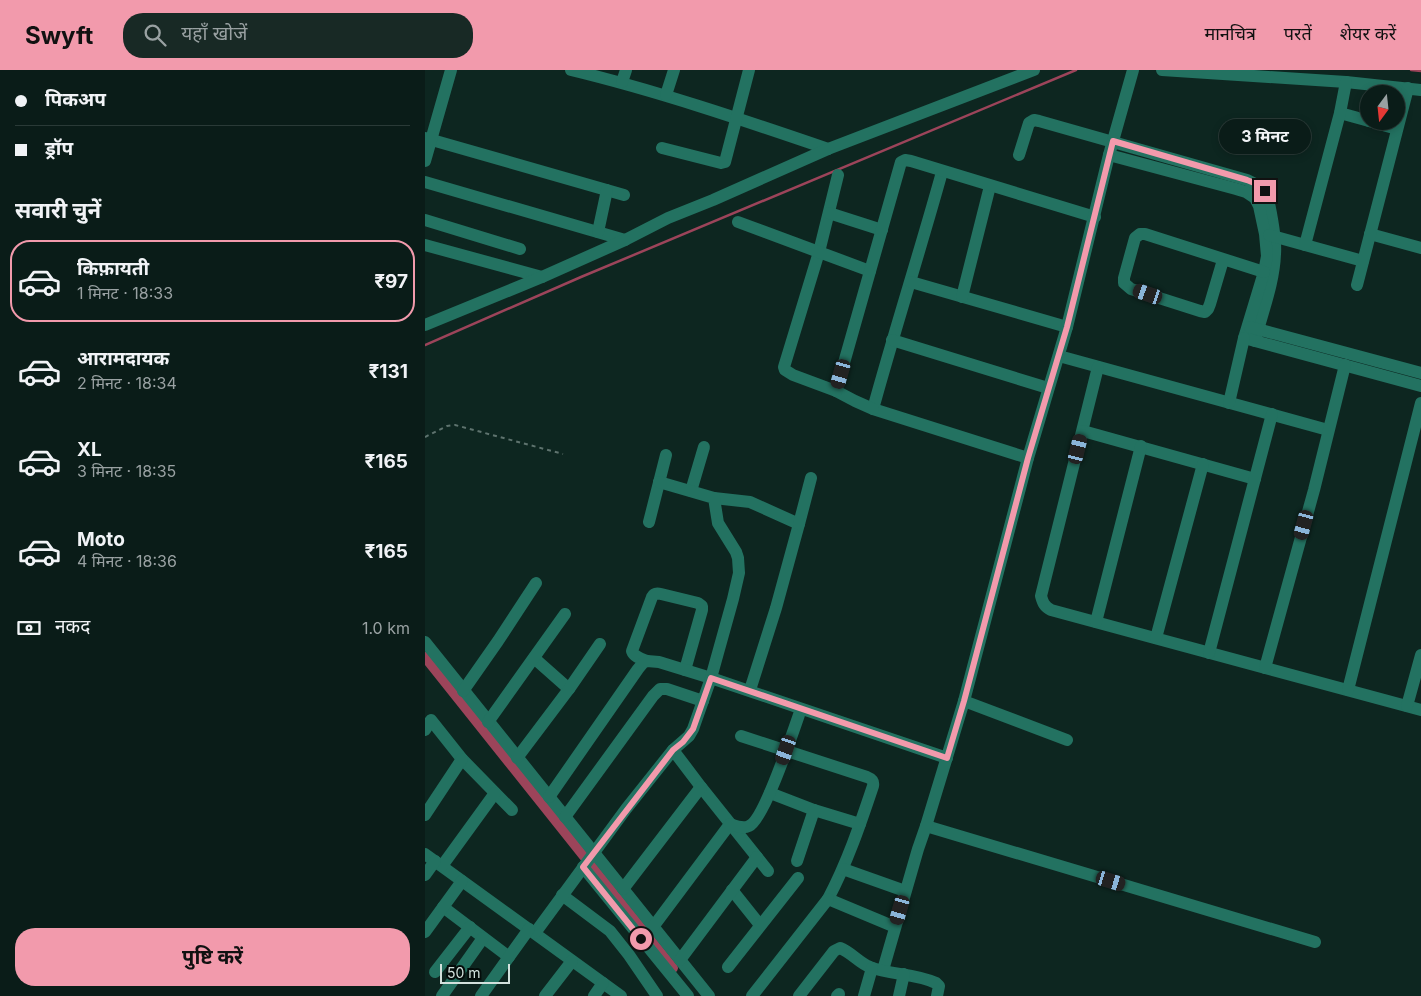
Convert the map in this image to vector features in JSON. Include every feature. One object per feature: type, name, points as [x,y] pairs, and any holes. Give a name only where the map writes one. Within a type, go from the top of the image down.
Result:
[{"type":"street","points":[[425,161],[428,139],[451,70]]},
{"type":"street","points":[[571,70],[624,76],[666,95],[828,150]]},
{"type":"street","points":[[666,95],[674,70]]},
{"type":"street","points":[[663,148],[723,163],[726,159],[748,70]]},
{"type":"street","points":[[425,325],[542,277],[625,240],[668,218],[828,150],[1033,70]]},
{"type":"street","points":[[864,996],[878,969],[895,928],[964,701],[1028,458],[1067,327],[1109,155],[1133,70]]},
{"type":"street","points":[[1162,70],[1346,82],[1415,89],[1405,111]]},
{"type":"street","points":[[1305,245],[1340,113],[1346,82]]},
{"type":"street","points":[[1340,113],[1360,119]]},
{"type":"street","points":[[1019,156],[1029,123],[1034,120],[1113,141],[1259,185],[1265,191],[1268,200],[1270,235],[1251,334]]},
{"type":"street","points":[[1357,285],[1397,130]]},
{"type":"street","points":[[428,139],[624,195]]},
{"type":"street","points":[[1109,155],[1246,192],[1255,198],[1259,206],[1275,254],[1273,277],[1251,334],[1229,403]]},
{"type":"street","points":[[836,391],[901,162],[905,160],[911,161],[1095,217]]},
{"type":"street","points":[[873,408],[943,172]]},
{"type":"street","points":[[838,175],[819,252],[784,367],[785,370],[873,408],[1028,458]]},
{"type":"street","points":[[425,182],[625,240]]},
{"type":"street","points":[[962,297],[990,186]]},
{"type":"street","points":[[597,232],[607,190]]},
{"type":"street","points":[[829,213],[882,230]]},
{"type":"street","points":[[425,220],[520,249]]},
{"type":"street","points":[[738,222],[870,271]]},
{"type":"street","points":[[443,250],[449,227]]},
{"type":"street","points":[[1223,260],[1210,304],[1205,312],[1131,289],[1124,283],[1135,238],[1140,234],[1264,272]]},
{"type":"street","points":[[1370,234],[1421,248]]},
{"type":"street","points":[[1270,235],[1363,261]]},
{"type":"street","points":[[478,258],[484,238]]},
{"type":"street","points":[[425,244],[542,277]]},
{"type":"street","points":[[911,282],[1067,327]]},
{"type":"street","points":[[1251,334],[1345,365],[1421,386]]},
{"type":"street","points":[[1251,334],[1421,373]]},
{"type":"street","points":[[892,340],[1048,388]]},
{"type":"street","points":[[1059,356],[1328,430]]},
{"type":"street","points":[[1265,668],[1314,490],[1345,365]]},
{"type":"street","points":[[1098,367],[1041,596],[1045,607],[1421,710]]},
{"type":"street","points":[[1348,690],[1421,403]]},
{"type":"street","points":[[1209,652],[1272,414]]},
{"type":"street","points":[[1083,431],[1255,479]]},
{"type":"street","points":[[1096,622],[1141,446]]},
{"type":"street","points":[[691,492],[705,447]]},
{"type":"street","points":[[649,522],[666,455]]},
{"type":"street","points":[[1156,638],[1203,464]]},
{"type":"street","points":[[749,690],[776,608],[811,478]]},
{"type":"street","points":[[659,482],[714,498],[750,502],[799,524]]},
{"type":"street","points":[[481,996],[509,958],[562,895],[626,809],[673,750],[683,742],[693,729],[711,678],[733,599],[739,567],[736,552],[718,523],[714,498]]},
{"type":"street","points":[[463,691],[536,583]]},
{"type":"street","points":[[685,670],[702,606],[698,603],[657,593],[654,594],[632,651],[633,654],[647,661],[685,670],[749,690],[947,758]]},
{"type":"street","points":[[488,722],[565,614]]},
{"type":"street","points":[[517,758],[600,644]]},
{"type":"street","points":[[427,648],[565,817],[589,860],[687,996]]},
{"type":"street","points":[[1407,706],[1421,655]]},
{"type":"street","points":[[533,658],[569,689]]},
{"type":"street","points":[[549,797],[638,669],[647,661]]},
{"type":"street","points":[[565,817],[653,696],[660,690],[663,689],[703,701]]},
{"type":"street","points":[[964,701],[1067,740]]},
{"type":"street","points":[[730,824],[744,827],[755,823],[770,793],[801,709]]},
{"type":"street","points":[[427,720],[512,810]]},
{"type":"street","points":[[741,736],[867,777],[874,782],[861,824],[828,900],[752,996]]},
{"type":"street","points":[[673,750],[768,871]]},
{"type":"street","points":[[425,815],[462,759]]},
{"type":"street","points":[[623,889],[701,787]]},
{"type":"street","points":[[425,875],[434,860],[495,793]]},
{"type":"street","points":[[770,793],[814,810],[861,824]]},
{"type":"street","points":[[797,861],[814,810]]},
{"type":"street","points":[[653,927],[730,824]]},
{"type":"street","points":[[926,826],[1315,942]]},
{"type":"street","points":[[680,960],[757,857]]},
{"type":"street","points":[[434,860],[621,996]]},
{"type":"street","points":[[589,860],[623,889],[709,996]]},
{"type":"street","points":[[843,869],[905,892]]},
{"type":"street","points":[[728,966],[799,878]]},
{"type":"street","points":[[425,932],[462,881]]},
{"type":"street","points":[[732,890],[760,925]]},
{"type":"street","points":[[562,895],[610,931],[629,955],[652,994]]},
{"type":"street","points":[[828,900],[895,928]]},
{"type":"street","points":[[443,907],[509,958]]},
{"type":"street","points":[[435,972],[470,927]]},
{"type":"street","points":[[442,996],[483,938]]},
{"type":"street","points":[[799,996],[837,949],[844,950],[863,964],[936,983],[939,986],[937,996]]},
{"type":"street","points":[[545,996],[572,961]]},
{"type":"street","points":[[899,996],[904,974]]},
{"type":"street","points":[[593,996],[603,983]]},
{"type":"path","points":[[425,437],[447,426],[455,425],[563,454]]},
{"type":"waterway","points":[[425,345],[581,277],[1076,70]]},
{"type":"waterway","points":[[1411,70],[1421,71]]},
{"type":"waterway","points":[[425,657],[673,968]]},
{"type":"route","points":[[641,939],[583,867],[595,854],[626,809],[673,750],[689,736],[697,720],[711,678],[947,758],[964,701],[1028,458],[1067,327],[1113,141],[1247,180],[1259,185],[1265,191]]}]
